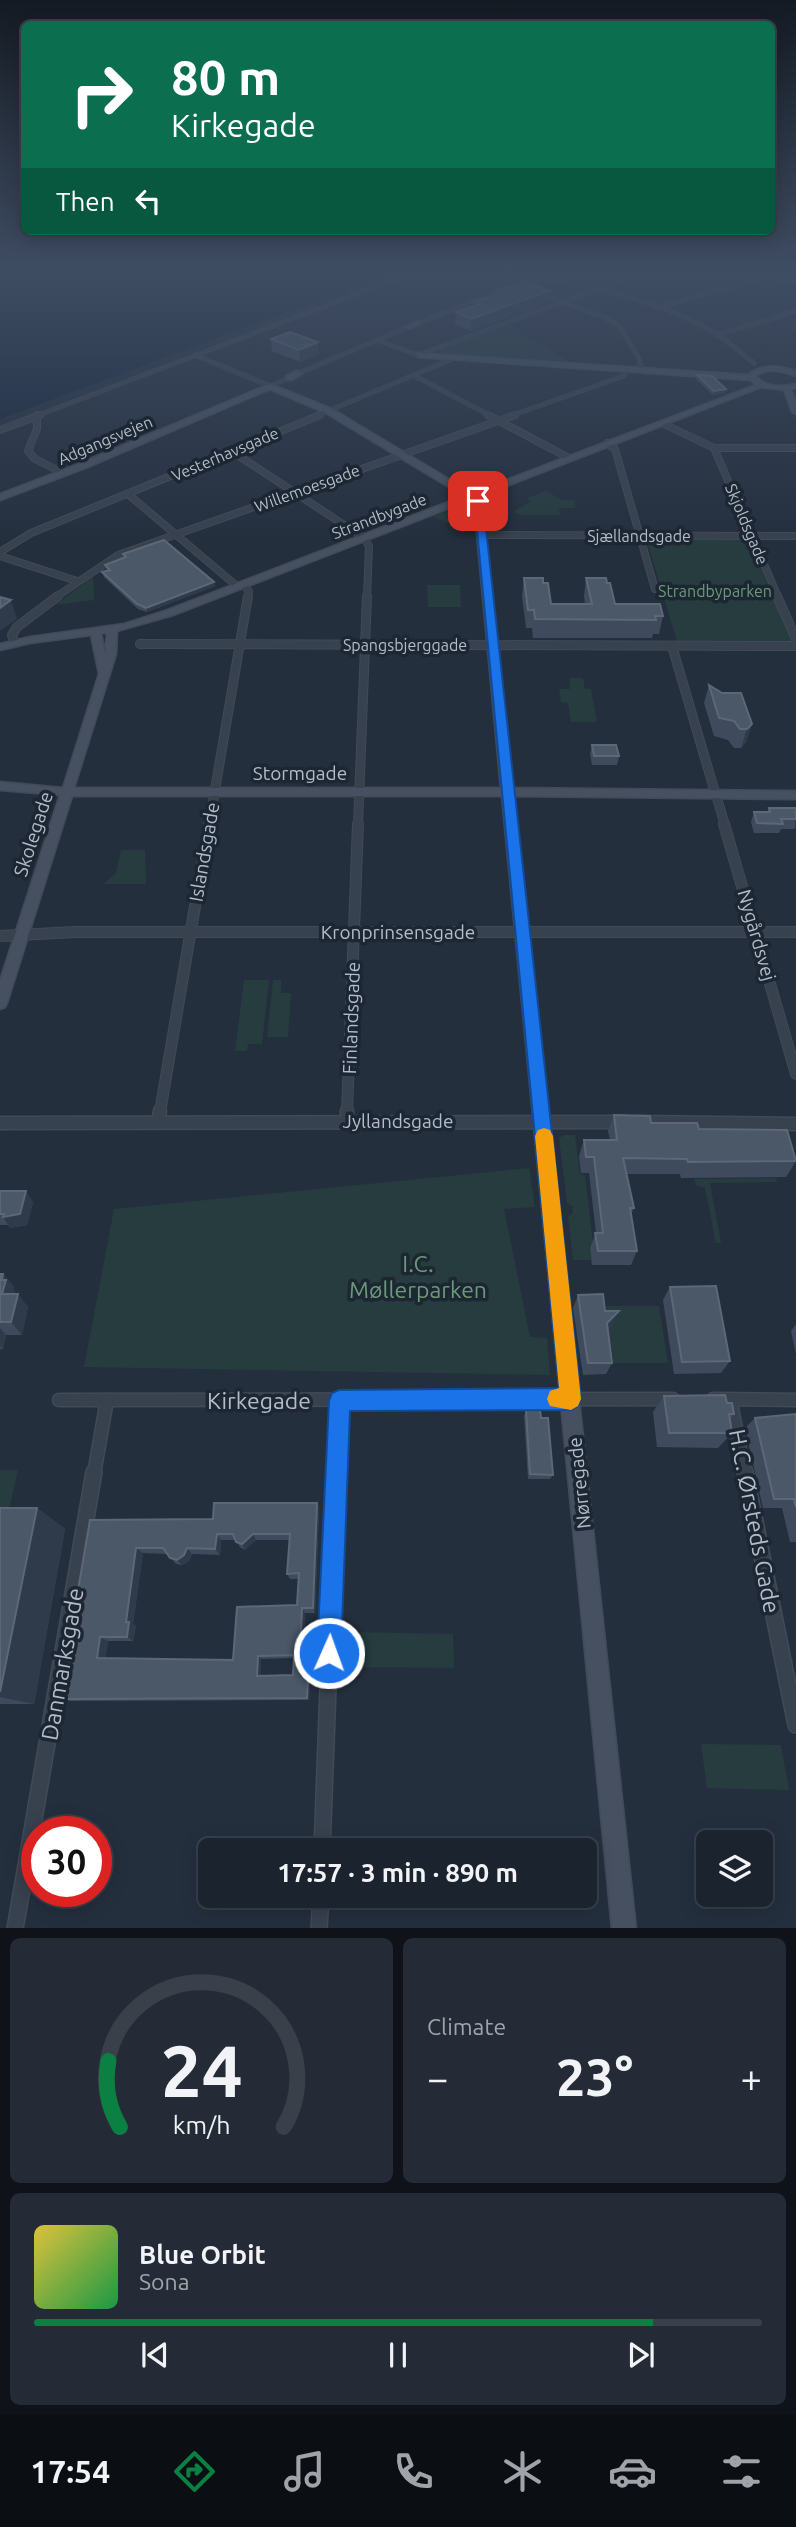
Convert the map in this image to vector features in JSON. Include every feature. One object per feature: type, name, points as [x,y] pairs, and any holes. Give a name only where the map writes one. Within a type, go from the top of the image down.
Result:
[{"type":"street","points":[[0,430],[177,362]]},
{"type":"street","points":[[212,362],[329,411],[472,496]]},
{"type":"street","name":"Adgangsvejen","points":[[0,497],[325,362]]},
{"type":"street","name":"Vesterhavsgade","points":[[0,554],[31,533],[233,452],[446,362]]},
{"type":"street","points":[[499,362],[752,378],[761,385],[787,388],[796,412]]},
{"type":"street","points":[[640,362],[640,371]]},
{"type":"street","points":[[752,362],[759,367],[796,372]]},
{"type":"street","points":[[752,378],[752,374],[759,367]]},
{"type":"street","name":"Willemoesgade","points":[[14,643],[12,635],[18,627],[108,560],[399,454],[624,376],[626,370]]},
{"type":"street","points":[[415,376],[569,458]]},
{"type":"street","name":"Strandbygade","points":[[0,647],[111,629],[169,613],[761,385]]},
{"type":"street","points":[[37,415],[37,429],[28,451],[35,459],[63,473]]},
{"type":"street","points":[[662,423],[714,448],[796,448]]},
{"type":"street","points":[[607,443],[615,449],[655,589]]},
{"type":"street","name":"Skjoldsgade","points":[[714,448],[796,639]]},
{"type":"street","points":[[233,452],[364,538]]},
{"type":"street","points":[[128,495],[240,586]]},
{"type":"street","name":"Nørregade","points":[[472,496],[480,509],[624,1928]]},
{"type":"street","name":"Sjællandsgade","points":[[482,536],[796,536]]},
{"type":"street","name":"Finlandsgade","points":[[347,1121],[369,546],[364,538]]},
{"type":"street","name":"Vesterhavsgade","points":[[0,554],[77,581]]},
{"type":"street","name":"Islandsgade","points":[[158,1122],[248,591],[240,586]]},
{"type":"street","name":"Skolegade","points":[[0,1000],[111,654],[111,629]]},
{"type":"street","name":"Skolegade","points":[[96,632],[102,654],[103,677]]},
{"type":"street","name":"Spangsbjerggade","points":[[139,644],[796,646]]},
{"type":"street","name":"Nygårdsvej","points":[[672,646],[796,1074]]},
{"type":"street","name":"Stormgade","points":[[0,786],[67,792],[214,793],[715,792],[796,789]]},
{"type":"street","name":"Stormgade","points":[[715,792],[796,795]]},
{"type":"street","name":"Kronprinsensgade","points":[[0,936],[22,933],[189,932],[796,932]]},
{"type":"street","name":"Jyllandsgade","points":[[0,1123],[347,1121],[796,1124]]},
{"type":"street","name":"H.C. Ørsteds Gade","points":[[730,1399],[796,1725]]},
{"type":"street","name":"Kirkegade","points":[[59,1400],[796,1400]]},
{"type":"street","name":"Danmarksgade","points":[[15,1928],[107,1400]]},
{"type":"street","points":[[322,1838],[339,1401]]},
{"type":"street","points":[[319,1928],[320,1908]]},
{"type":"green space","points":[[535,362],[567,362],[566,364]]},
{"type":"green space","points":[[546,491],[562,500],[574,500],[576,508],[559,508],[560,515],[521,515],[513,512],[531,501],[527,498]]},
{"type":"green space","points":[[454,508],[477,512],[477,528],[453,525],[433,517]]},
{"type":"green space","name":"Strandbyparken","points":[[646,538],[748,539],[792,641],[677,641]]},
{"type":"green space","points":[[93,577],[94,600],[55,605]]},
{"type":"green space","points":[[427,585],[460,585],[461,607],[428,607]]},
{"type":"green space","points":[[569,678],[583,678],[585,689],[591,689],[597,722],[571,722],[568,703],[561,702],[559,689],[570,689]]},
{"type":"green space","points":[[121,850],[145,850],[146,884],[104,884],[116,873]]},
{"type":"green space","points":[[244,980],[269,980],[262,1044],[248,1044],[247,1051],[235,1051]]},
{"type":"green space","points":[[273,980],[281,980],[281,993],[291,993],[288,1037],[267,1037]]},
{"type":"green space","points":[[575,1135],[580,1174],[585,1175],[593,1243],[589,1244],[591,1260],[573,1260],[568,1216],[573,1213],[572,1206],[567,1203],[559,1138]]},
{"type":"green space","name":"I.C. Møllerparken","points":[[529,1168],[535,1207],[504,1209],[530,1337],[547,1338],[550,1375],[84,1367],[114,1209]]},
{"type":"green space","points":[[776,1178],[777,1182],[710,1183],[721,1243],[716,1243],[705,1188],[696,1185],[694,1179]]},
{"type":"green space","points":[[606,1306],[659,1306],[668,1363],[613,1363]]},
{"type":"green space","points":[[0,1470],[18,1470],[8,1514],[0,1514]]},
{"type":"green space","points":[[350,1632],[453,1634],[454,1668],[349,1667]]},
{"type":"green space","points":[[701,1744],[781,1745],[789,1790],[707,1788]]},
{"type":"water","points":[[0,362],[153,362],[0,419]]},
{"type":"building","points":[[697,375],[712,376],[726,389],[714,391]]},
{"type":"building","points":[[164,540],[214,582],[146,608],[137,604],[102,572],[110,570],[105,565],[126,557],[123,554]]},
{"type":"building","points":[[524,578],[543,578],[543,583],[548,583],[551,604],[592,604],[586,578],[606,578],[607,583],[610,583],[615,604],[660,604],[663,616],[655,616],[656,620],[535,619],[534,610],[528,610]]},
{"type":"building","points":[[0,597],[11,600],[0,608]]},
{"type":"building","points":[[709,685],[722,693],[741,693],[752,724],[747,729],[740,729],[734,721],[719,718]]},
{"type":"building","points":[[592,745],[616,745],[619,756],[594,756]]},
{"type":"building","points":[[769,808],[796,808],[796,819],[781,819],[783,824],[757,823],[754,812],[770,812]]},
{"type":"building","points":[[614,1115],[650,1116],[651,1123],[697,1123],[699,1129],[787,1130],[796,1161],[688,1162],[687,1159],[623,1158],[634,1208],[630,1208],[637,1251],[598,1251],[595,1233],[603,1233],[594,1157],[586,1157],[584,1140],[617,1140]]},
{"type":"building","points":[[0,1191],[26,1191],[20,1214],[3,1217],[4,1214],[0,1214]]},
{"type":"building","points":[[0,1274],[3,1274],[2,1280],[6,1280],[2,1294],[18,1294],[11,1322],[0,1322]]},
{"type":"building","points":[[716,1286],[730,1361],[682,1362],[670,1287]]},
{"type":"building","points":[[603,1294],[605,1311],[619,1311],[607,1323],[612,1363],[588,1363],[578,1295]]},
{"type":"building","points":[[725,1395],[727,1403],[732,1403],[734,1414],[729,1414],[732,1433],[669,1433],[664,1396]]},
{"type":"building","points":[[526,1410],[540,1410],[541,1418],[548,1418],[553,1475],[530,1474]]},
{"type":"building","points":[[796,1414],[796,1507],[794,1499],[774,1499],[755,1418]]},
{"type":"building","points":[[214,1503],[317,1503],[313,1608],[302,1608],[300,1655],[258,1656],[257,1676],[293,1675],[294,1657],[309,1657],[307,1698],[61,1699],[68,1657],[73,1657],[77,1637],[70,1637],[90,1520],[213,1519]],"holes":[[[217,1534],[233,1534],[236,1542],[242,1544],[253,1534],[290,1534],[287,1574],[299,1573],[297,1605],[237,1607],[233,1660],[97,1658],[100,1637],[127,1637],[129,1622],[126,1622],[136,1548],[163,1548],[170,1558],[177,1560],[184,1555],[187,1548],[215,1549]]]},
{"type":"building","points":[[0,1508],[37,1508],[0,1692]]},
{"type":"slow traffic","points":[[544,1136],[571,1399],[558,1399]]},
{"type":"route","points":[[329,1653],[339,1401],[571,1399],[478,501]]}]
